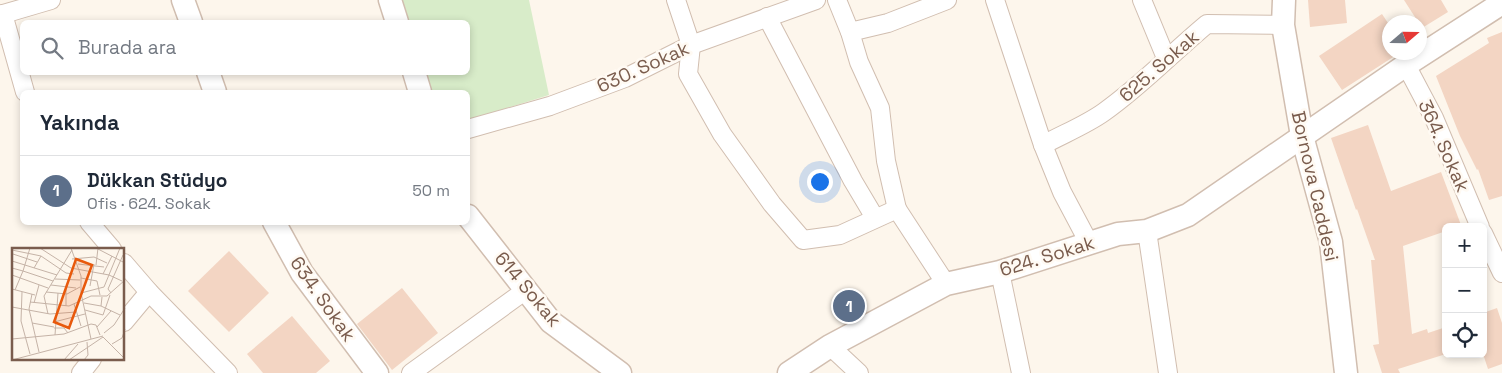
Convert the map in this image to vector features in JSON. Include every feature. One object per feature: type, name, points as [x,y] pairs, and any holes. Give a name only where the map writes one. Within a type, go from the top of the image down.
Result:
[{"type":"street","points":[[20,72],[2,14],[51,0]]},
{"type":"street","points":[[183,0],[190,20]]},
{"type":"street","points":[[390,0],[396,20]]},
{"type":"street","points":[[676,0],[691,46],[688,74],[722,134],[772,204],[803,240],[840,235],[897,209]]},
{"type":"street","name":"630. Sokak","points":[[470,128],[559,102],[624,78],[691,46],[816,0]]},
{"type":"street","points":[[837,0],[850,32],[859,62],[880,108],[886,161],[897,209],[946,284]]},
{"type":"street","points":[[850,32],[888,22],[947,0]]},
{"type":"street","points":[[995,0],[1043,145],[1062,192],[1089,243]]},
{"type":"street","points":[[1142,0],[1166,58]]},
{"type":"street","name":"Bornova Caddesi","points":[[1284,0],[1284,25],[1302,136],[1331,242],[1346,373]]},
{"type":"street","name":"624. Sokak","points":[[789,373],[830,346],[946,284],[1000,272],[1118,234],[1147,231],[1188,215],[1406,65],[1502,3]]},
{"type":"street","points":[[767,17],[853,181],[875,218]]},
{"type":"street","name":"625. Sokak","points":[[1043,145],[1102,114],[1139,86],[1166,58],[1206,24],[1284,25]]},
{"type":"street","name":"364. Sokak","points":[[1406,65],[1434,118],[1478,223]]},
{"type":"street","points":[[21,75],[25,90]]},
{"type":"street","points":[[209,75],[215,90]]},
{"type":"street","points":[[415,75],[419,90]]},
{"type":"street","name":"614 Sokak","points":[[470,219],[552,322],[620,373]]},
{"type":"street","points":[[92,225],[111,248]]},
{"type":"street","name":"634. Sokak","points":[[276,225],[302,273],[377,373]]},
{"type":"street","points":[[1147,231],[1168,373]]},
{"type":"street","points":[[1487,241],[1502,273]]},
{"type":"street","points":[[125,263],[149,292],[228,373]]},
{"type":"street","points":[[1000,272],[1021,373]]},
{"type":"street","points":[[410,373],[526,290]]},
{"type":"street","points":[[125,321],[149,292]]},
{"type":"street","points":[[830,346],[859,373]]},
{"type":"street","points":[[81,373],[91,360]]},
{"type":"green space","points":[[398,0],[529,0],[549,95],[470,119],[470,90],[427,90],[423,75],[470,75],[470,20],[404,20]]},
{"type":"building","points":[[1308,0],[1345,0],[1347,23],[1310,27]]},
{"type":"building","points":[[1404,0],[1441,0],[1448,12],[1427,25],[1427,15],[1414,15]]},
{"type":"building","points":[[1383,15],[1382,60],[1389,60],[1342,90],[1319,56]]},
{"type":"building","points":[[1502,32],[1502,196],[1489,200],[1478,169],[1460,136],[1436,76],[1489,43],[1487,38]]},
{"type":"building","points":[[1368,125],[1391,191],[1441,172],[1460,223],[1442,223],[1442,232],[1403,246],[1412,334],[1427,329],[1428,333],[1442,328],[1442,355],[1398,369],[1400,373],[1382,373],[1373,345],[1379,344],[1371,260],[1375,260],[1331,138]]},
{"type":"building","points":[[229,251],[269,293],[229,332],[188,291]]},
{"type":"building","points":[[402,288],[438,333],[392,370],[357,324]]},
{"type":"building","points":[[1497,308],[1502,323],[1502,364],[1488,369],[1484,358],[1487,358],[1487,312]]},
{"type":"building","points":[[292,316],[330,361],[316,373],[263,373],[247,354]]},
{"type":"place","name":"Dükkan Stüdyo","points":[[849,306]]}]
